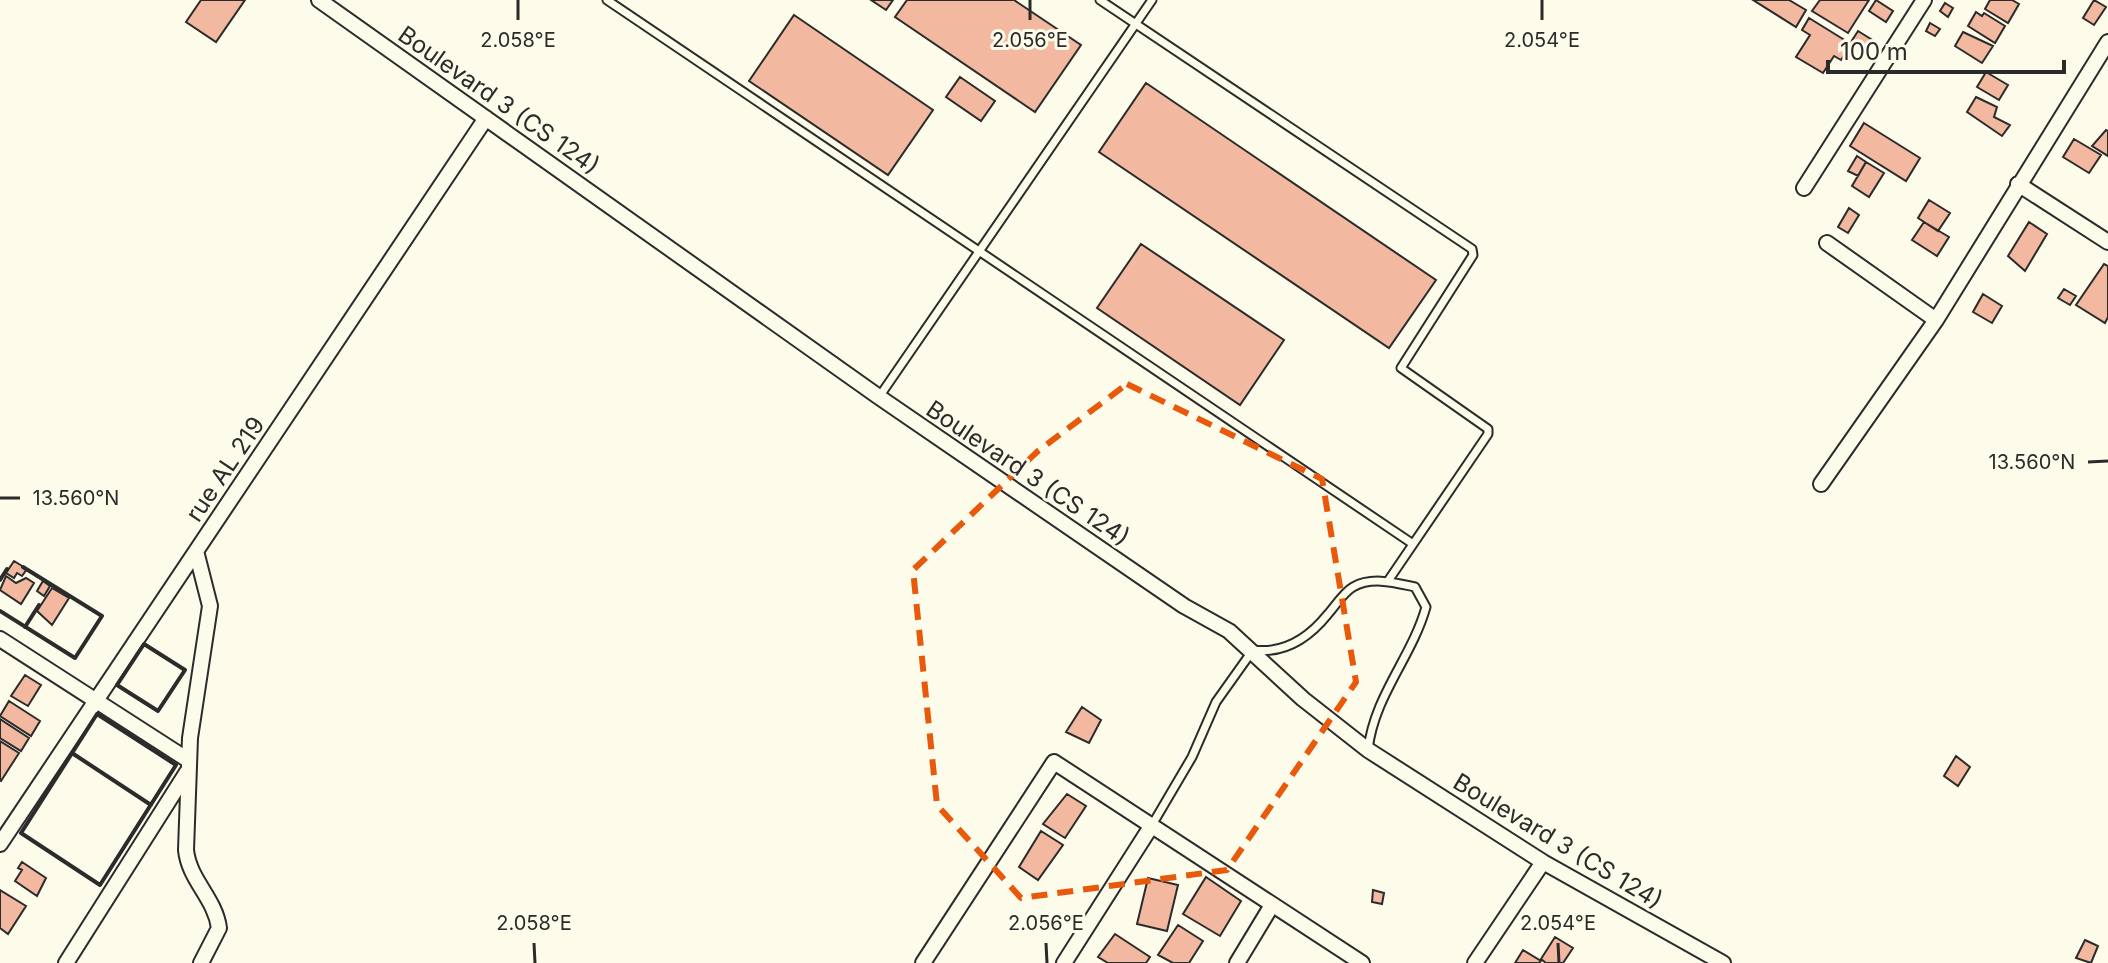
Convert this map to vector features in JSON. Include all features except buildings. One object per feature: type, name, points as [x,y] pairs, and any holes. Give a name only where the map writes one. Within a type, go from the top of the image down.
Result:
[{"type":"street","name":"Boulevard 3 (CS 124)","points":[[319,0],[879,397],[1253,650],[1303,699],[1368,750],[1543,862],[1723,963]]},
{"type":"street","points":[[1804,188],[1924,0]]},
{"type":"street","points":[[1821,484],[1936,320],[2108,42]]},
{"type":"street","name":"rue AL 219","points":[[0,844],[486,118]]},
{"type":"street","points":[[2018,184],[2108,242]]},
{"type":"street","points":[[1827,243],[1936,320]]},
{"type":"street","points":[[196,551],[210,606],[188,766],[187,864],[214,909],[219,928],[201,963]]},
{"type":"street","points":[[0,639],[188,766]]},
{"type":"street","points":[[923,963],[1054,762],[1362,963]]},
{"type":"street","points":[[66,963],[188,766]]},
{"type":"street","points":[[1064,963],[1152,825]]},
{"type":"street","points":[[1475,963],[1543,862]]},
{"type":"street","points":[[1237,963],[1272,905]]},
{"type":"lane","points":[[607,0],[1413,544]]},
{"type":"lane","points":[[1100,0],[1472,249],[1473,255],[1401,368],[1488,429],[1488,434],[1388,581]]},
{"type":"lane","points":[[879,397],[976,250],[1152,0]]},
{"type":"lane","points":[[1152,825],[1192,757],[1216,702],[1253,650],[1271,652],[1290,648],[1323,620],[1353,587],[1388,581],[1415,587],[1426,607],[1419,631],[1381,703],[1368,750]]},
{"type":"highlighted area","points":[[1127,384],[1322,479],[1356,682],[1227,870],[1021,898],[937,805],[913,570],[1038,451]]},
{"type":"wall","points":[[0,611],[75,658],[102,616],[23,567]]},
{"type":"wall","points":[[0,580],[7,569]]},
{"type":"wall","points":[[25,627],[39,605]]},
{"type":"wall","points":[[144,644],[185,670],[158,711],[117,685],[144,644]]},
{"type":"wall","points":[[97,714],[176,765],[100,885],[21,833],[97,714]]},
{"type":"wall","points":[[72,753],[151,805]]}]
